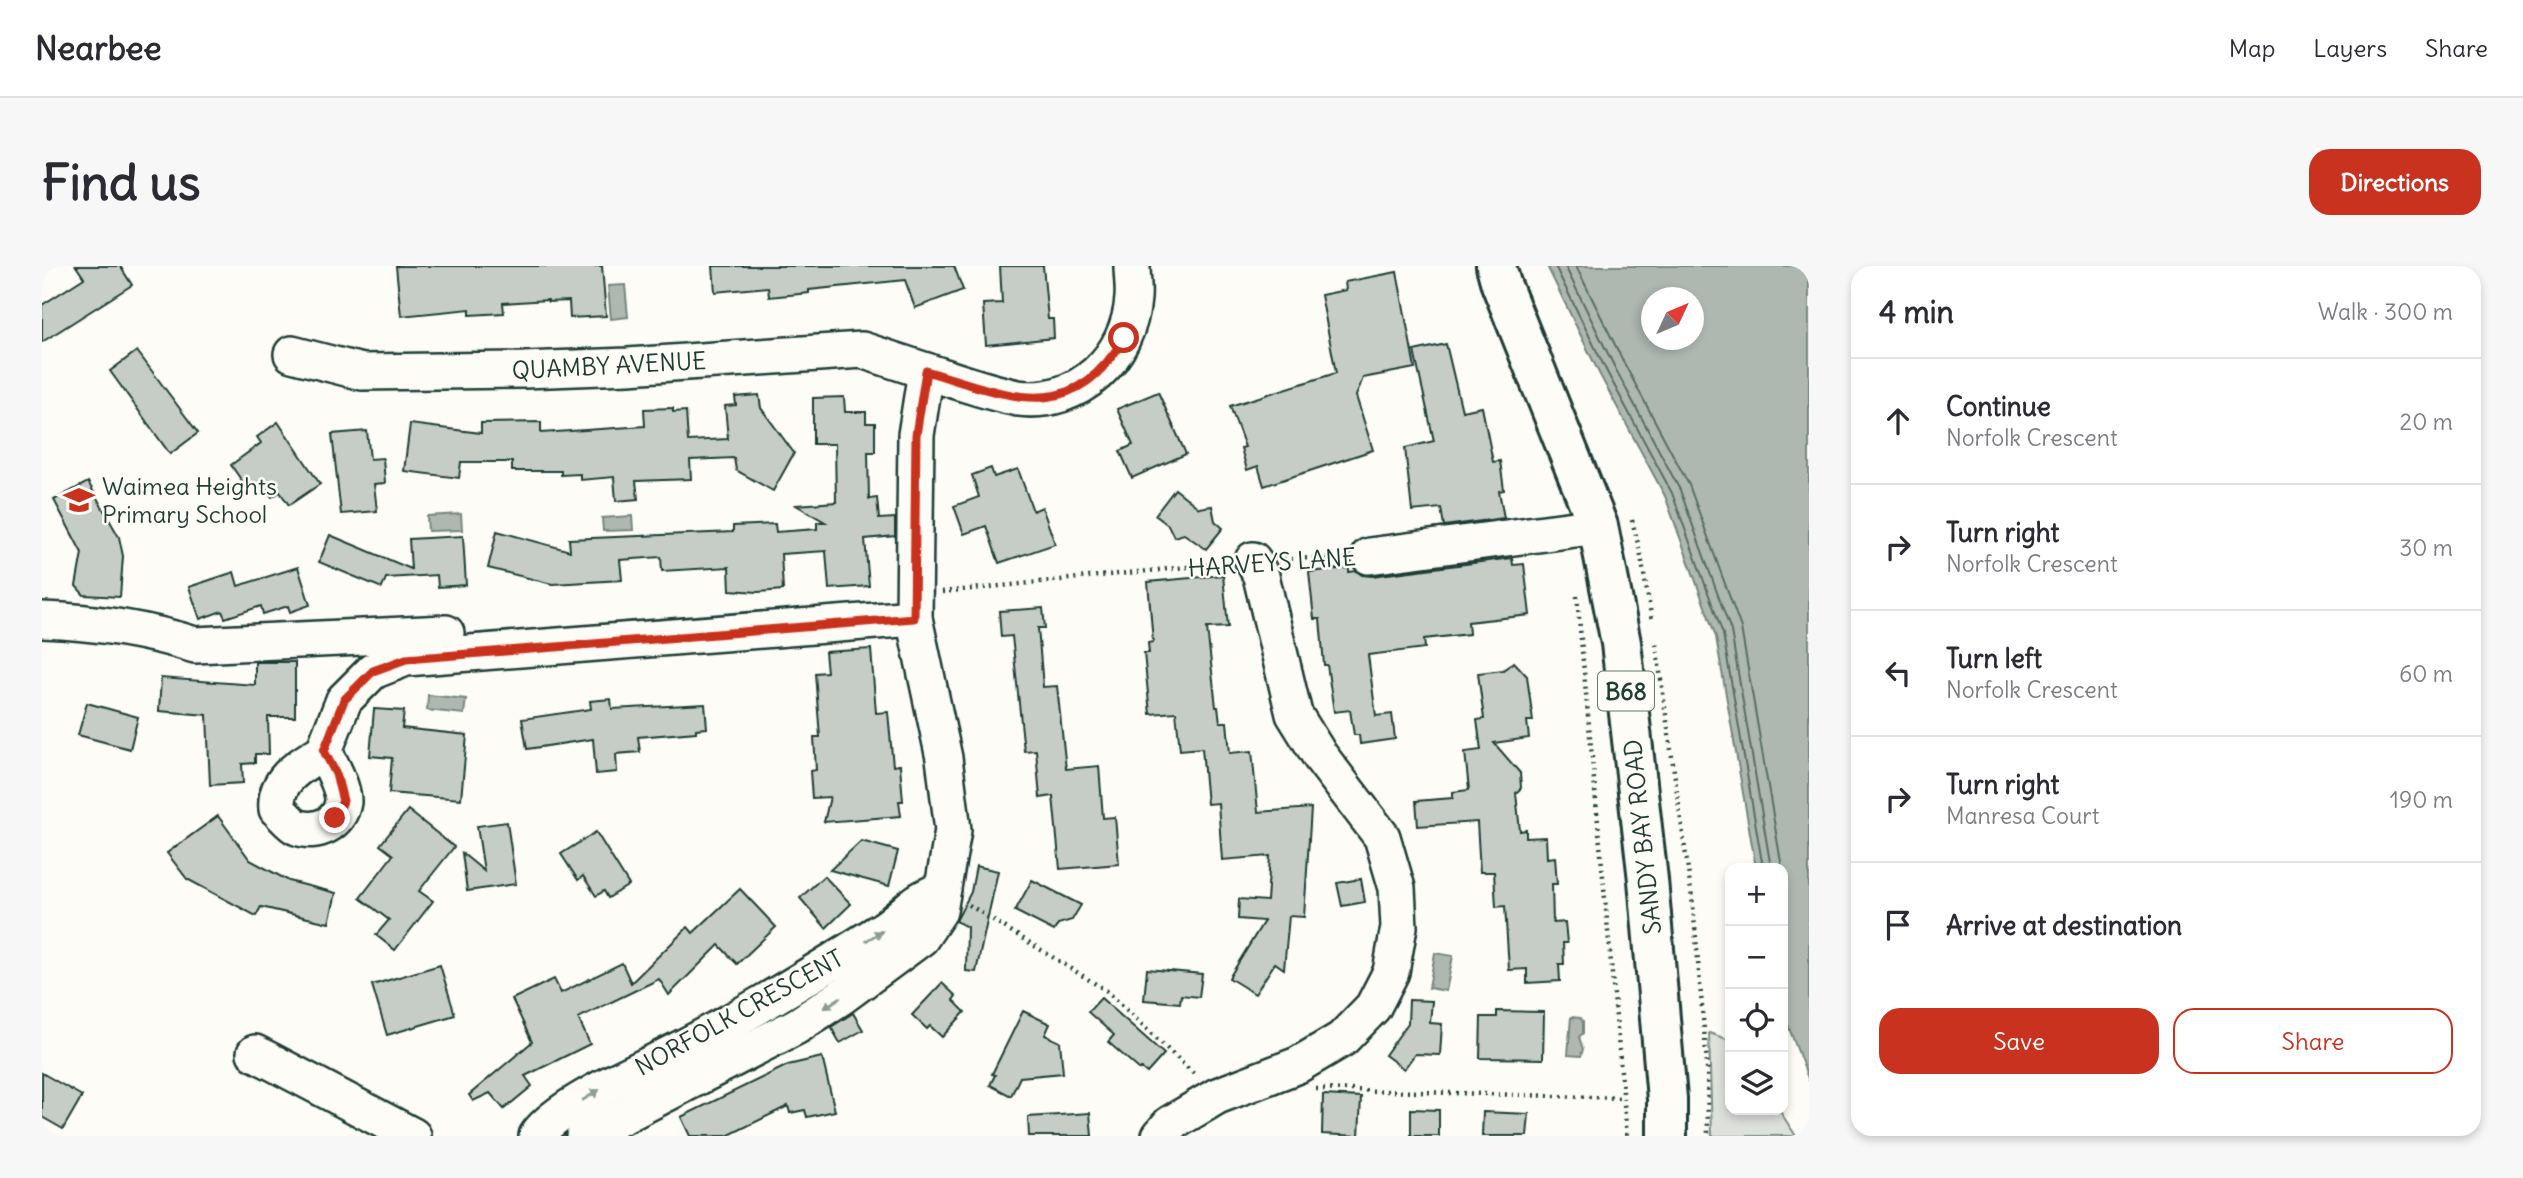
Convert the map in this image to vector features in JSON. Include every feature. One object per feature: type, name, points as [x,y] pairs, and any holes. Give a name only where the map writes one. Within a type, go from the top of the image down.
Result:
[{"type":"main road","name":"SANDY BAY ROAD","points":[[1496,266],[1501,284],[1614,521],[1623,656],[1648,880],[1667,1099],[1667,1136]]},
{"type":"street","points":[[926,371],[1019,398],[1053,397],[1085,384],[1111,359],[1124,338],[1133,299],[1132,266]]},
{"type":"street","name":"QUAMBY AVENUE","points":[[292,354],[362,372],[615,366],[862,349],[926,371]]},
{"type":"street","name":"NORFOLK CRESCENT","points":[[584,1136],[797,1027],[921,938],[939,911],[953,830],[944,758],[914,618],[916,435],[926,371]]},
{"type":"street","name":"HARVEYS LANE","points":[[1369,556],[1614,521]]},
{"type":"street","points":[[1160,1136],[1170,1124],[1216,1096],[1298,1065],[1342,1039],[1373,1007],[1385,984],[1391,972],[1399,927],[1397,888],[1382,837],[1320,755],[1294,714],[1261,576],[1253,560]]},
{"type":"street","points":[[324,751],[344,700],[373,671],[406,659],[914,618]]},
{"type":"street","points":[[42,621],[124,626],[195,645],[497,631],[524,650]]},
{"type":"street","name":"NORFOLK CRESCENT","points":[[537,1136],[566,1110],[606,1085],[664,1058],[797,982],[886,929],[919,902],[943,888]]},
{"type":"street","points":[[256,1054],[413,1136]]},
{"type":"path","points":[[1614,521],[1641,556],[1653,629]]},
{"type":"path","name":"HARVEYS LANE","points":[[946,592],[1253,560],[1369,556]]},
{"type":"path","points":[[1576,584],[1627,1136]]},
{"type":"path","points":[[1655,641],[1692,905],[1707,1063],[1708,1136]]},
{"type":"path","points":[[943,888],[1107,991],[1216,1096]]},
{"type":"path","points":[[1310,1089],[1623,1098]]},
{"type":"shaded area","points":[[1709,1033],[1725,1038],[1725,1115],[1782,1115],[1796,1136],[1712,1136]]},
{"type":"water","points":[[1547,266],[1809,266],[1809,1081],[1788,1025],[1788,863],[1755,863],[1716,637],[1665,496],[1600,375]]},
{"type":"water","points":[[625,285],[628,317],[611,319],[608,286]]},
{"type":"water","points":[[461,514],[462,530],[428,531],[427,516]]},
{"type":"water","points":[[632,516],[633,530],[603,531],[602,518]]},
{"type":"water","points":[[428,695],[466,699],[464,714],[427,710]]},
{"type":"water","points":[[1435,953],[1453,956],[1446,991],[1429,988]]},
{"type":"water","points":[[1571,1017],[1580,1018],[1583,1022],[1583,1033],[1579,1037],[1583,1049],[1581,1056],[1568,1055]]},
{"type":"building","points":[[76,266],[120,266],[132,285],[42,342],[42,305],[84,278]]},
{"type":"building","points":[[396,266],[602,266],[606,316],[570,318],[569,301],[548,300],[503,303],[504,313],[470,315],[470,309],[401,316]]},
{"type":"building","points":[[713,266],[954,266],[963,290],[915,308],[905,280],[769,297],[768,287],[715,292]]},
{"type":"building","points":[[1000,266],[1043,266],[1048,319],[1053,319],[1054,338],[986,345],[983,304],[1002,303]]},
{"type":"building","points":[[1397,272],[1415,368],[1363,378],[1356,396],[1373,450],[1264,486],[1258,466],[1247,470],[1241,448],[1245,447],[1230,406],[1336,373],[1321,295],[1346,290],[1345,282]]},
{"type":"building","points":[[1446,344],[1462,411],[1482,407],[1493,462],[1500,461],[1504,490],[1499,491],[1504,518],[1444,526],[1441,508],[1412,511],[1405,448],[1434,441],[1414,351]]},
{"type":"building","points":[[137,351],[198,433],[170,454],[110,371]]},
{"type":"building","points":[[1158,392],[1186,454],[1132,478],[1120,451],[1133,445],[1117,409]]},
{"type":"building","points":[[759,395],[761,408],[794,453],[773,491],[736,470],[734,458],[690,460],[691,479],[636,481],[638,499],[616,501],[614,477],[580,480],[580,474],[561,475],[561,471],[512,471],[512,462],[461,462],[459,478],[404,471],[410,424],[481,433],[481,423],[541,422],[541,433],[645,426],[644,409],[673,408],[673,412],[686,411],[688,441],[728,439],[725,406],[736,405],[735,397]]},
{"type":"building","points":[[844,397],[845,412],[866,412],[866,423],[875,423],[875,452],[868,452],[869,499],[877,498],[879,519],[895,518],[895,536],[865,539],[869,586],[829,589],[826,551],[781,554],[783,590],[758,592],[730,590],[729,567],[662,571],[661,557],[620,560],[622,580],[552,584],[488,568],[497,531],[570,551],[569,539],[733,532],[733,526],[775,524],[776,532],[817,529],[817,522],[825,522],[796,505],[836,502],[835,444],[813,444],[813,398]]},
{"type":"building","points":[[278,422],[320,484],[289,505],[280,492],[272,497],[267,490],[260,495],[249,481],[244,484],[231,465],[261,443],[257,437]]},
{"type":"building","points":[[367,431],[370,459],[383,458],[385,483],[374,484],[377,511],[341,514],[332,434]]},
{"type":"building","points":[[991,468],[994,477],[1018,469],[1033,511],[1042,507],[1055,544],[999,563],[986,526],[964,534],[954,506],[979,497],[972,475]]},
{"type":"building","points":[[88,482],[119,537],[123,556],[120,597],[84,595],[76,586],[82,553],[54,500]]},
{"type":"building","points":[[1175,489],[1199,508],[1212,506],[1215,521],[1223,528],[1206,549],[1184,534],[1174,537],[1168,525],[1155,515]]},
{"type":"building","points":[[330,535],[411,569],[409,539],[463,536],[466,585],[438,587],[437,575],[386,578],[382,588],[319,562]]},
{"type":"building","points":[[1512,558],[1513,565],[1524,564],[1530,615],[1468,622],[1469,634],[1424,639],[1425,648],[1368,655],[1376,716],[1392,714],[1395,739],[1360,744],[1359,735],[1354,735],[1350,710],[1334,712],[1327,665],[1324,665],[1320,619],[1314,619],[1309,572],[1349,568],[1349,572],[1356,571],[1372,576]]},
{"type":"building","points":[[298,567],[310,605],[290,612],[288,606],[263,614],[261,606],[225,618],[222,611],[200,619],[189,587],[234,572],[238,586]]},
{"type":"building","points":[[1223,575],[1228,627],[1207,628],[1216,707],[1220,722],[1227,722],[1230,753],[1252,751],[1258,812],[1311,808],[1304,917],[1289,916],[1284,969],[1275,963],[1255,994],[1229,978],[1264,921],[1238,919],[1239,899],[1267,901],[1270,856],[1222,860],[1218,803],[1207,804],[1202,748],[1180,750],[1176,712],[1150,714],[1144,653],[1149,653],[1148,643],[1153,642],[1148,582]]},
{"type":"building","points":[[1043,608],[1045,628],[1038,628],[1043,687],[1057,686],[1066,769],[1099,766],[1103,818],[1115,817],[1119,864],[1060,869],[1053,796],[1040,798],[1036,750],[1024,751],[1012,636],[1001,637],[999,611]]},
{"type":"building","points":[[871,649],[876,713],[888,712],[893,766],[900,765],[903,801],[899,801],[901,816],[824,822],[830,797],[812,798],[810,771],[816,770],[814,737],[820,737],[815,673],[827,672],[825,652]]},
{"type":"building","points":[[255,662],[295,662],[295,717],[268,717],[269,754],[255,754],[255,763],[242,764],[243,783],[210,785],[207,715],[159,711],[161,678],[255,685]]},
{"type":"building","points":[[1514,662],[1527,676],[1533,721],[1527,721],[1529,738],[1494,743],[1520,773],[1521,788],[1516,793],[1520,831],[1526,830],[1526,838],[1546,837],[1547,858],[1555,857],[1557,884],[1552,884],[1553,923],[1565,922],[1567,943],[1563,943],[1564,964],[1559,964],[1560,981],[1527,983],[1527,969],[1509,970],[1505,906],[1496,907],[1494,872],[1480,872],[1477,822],[1418,826],[1416,801],[1453,798],[1453,792],[1469,790],[1465,752],[1481,750],[1477,720],[1484,719],[1478,673],[1503,670]]},
{"type":"building","points":[[611,699],[612,709],[705,704],[707,728],[696,729],[696,732],[638,737],[640,752],[616,754],[617,772],[596,774],[593,739],[527,749],[522,719],[591,709],[590,701]]},
{"type":"building","points":[[87,703],[138,717],[130,749],[78,735]]},
{"type":"building","points":[[374,709],[404,711],[402,728],[467,735],[461,799],[389,793],[392,758],[370,756]]},
{"type":"building","points":[[408,810],[454,847],[419,891],[433,901],[395,950],[376,935],[389,920],[360,898],[393,855],[380,845]]},
{"type":"building","points":[[218,816],[250,860],[289,881],[336,893],[329,923],[261,907],[256,916],[187,879],[167,853]]},
{"type":"building","points":[[507,822],[516,884],[467,891],[462,853],[484,871],[477,826]]},
{"type":"building","points":[[596,832],[629,885],[608,898],[604,891],[596,896],[583,876],[578,880],[561,854]]},
{"type":"building","points":[[861,841],[898,851],[889,886],[830,870]]},
{"type":"building","points":[[976,866],[998,871],[976,972],[966,971],[967,927],[956,921],[971,892]]},
{"type":"building","points":[[824,876],[851,904],[826,928],[800,898]]},
{"type":"building","points":[[1361,879],[1365,902],[1342,906],[1337,883]]},
{"type":"building","points":[[1032,880],[1081,905],[1072,920],[1058,924],[1054,931],[1015,911]]},
{"type":"building","points":[[740,889],[776,927],[737,964],[719,945],[669,995],[659,979],[578,1018],[590,1044],[525,1076],[532,1086],[504,1109],[490,1093],[473,1101],[469,1095],[532,1042],[512,999],[554,979],[561,993],[622,963],[631,983],[688,927],[693,933]]},
{"type":"building","points":[[440,965],[455,1015],[387,1035],[372,985]]},
{"type":"building","points":[[1147,969],[1202,974],[1199,997],[1181,995],[1180,1003],[1144,1000]]},
{"type":"building","points":[[942,983],[956,996],[953,1000],[965,1012],[942,1037],[930,1026],[927,1029],[912,1015]]},
{"type":"building","points":[[1101,998],[1164,1054],[1147,1073],[1108,1042],[1114,1035],[1088,1012]]},
{"type":"building","points":[[1409,1000],[1432,1001],[1430,1023],[1442,1024],[1440,1055],[1415,1054],[1404,1069],[1385,1055],[1408,1023]]},
{"type":"building","points":[[1023,1011],[1050,1024],[1045,1035],[1060,1042],[1063,1073],[1020,1077],[1011,1096],[990,1085],[995,1075],[992,1074]]},
{"type":"building","points":[[1497,1011],[1544,1012],[1543,1059],[1480,1058],[1481,1017],[1497,1017]]},
{"type":"building","points":[[853,1013],[863,1030],[840,1043],[831,1027]]},
{"type":"building","points":[[822,1057],[835,1111],[807,1117],[805,1110],[790,1113],[788,1106],[727,1136],[690,1136],[681,1117],[788,1065]]},
{"type":"building","points":[[42,1073],[82,1096],[63,1129],[42,1117]]},
{"type":"building","points":[[1323,1095],[1361,1097],[1359,1136],[1322,1134]]},
{"type":"building","points":[[1411,1109],[1439,1110],[1439,1136],[1411,1136]]},
{"type":"building","points":[[1483,1112],[1529,1114],[1527,1136],[1482,1136]]},
{"type":"building","points":[[1090,1113],[1092,1136],[1029,1136],[1028,1117]]},
{"type":"place","name":"Waimea Heights Primary School","points":[[79,500]]},
{"type":"route","points":[[335,818],[343,801],[336,774],[324,751],[344,700],[373,671],[406,659],[914,618],[916,435],[926,371],[1019,398],[1053,397],[1085,384],[1111,359],[1124,338]]}]
